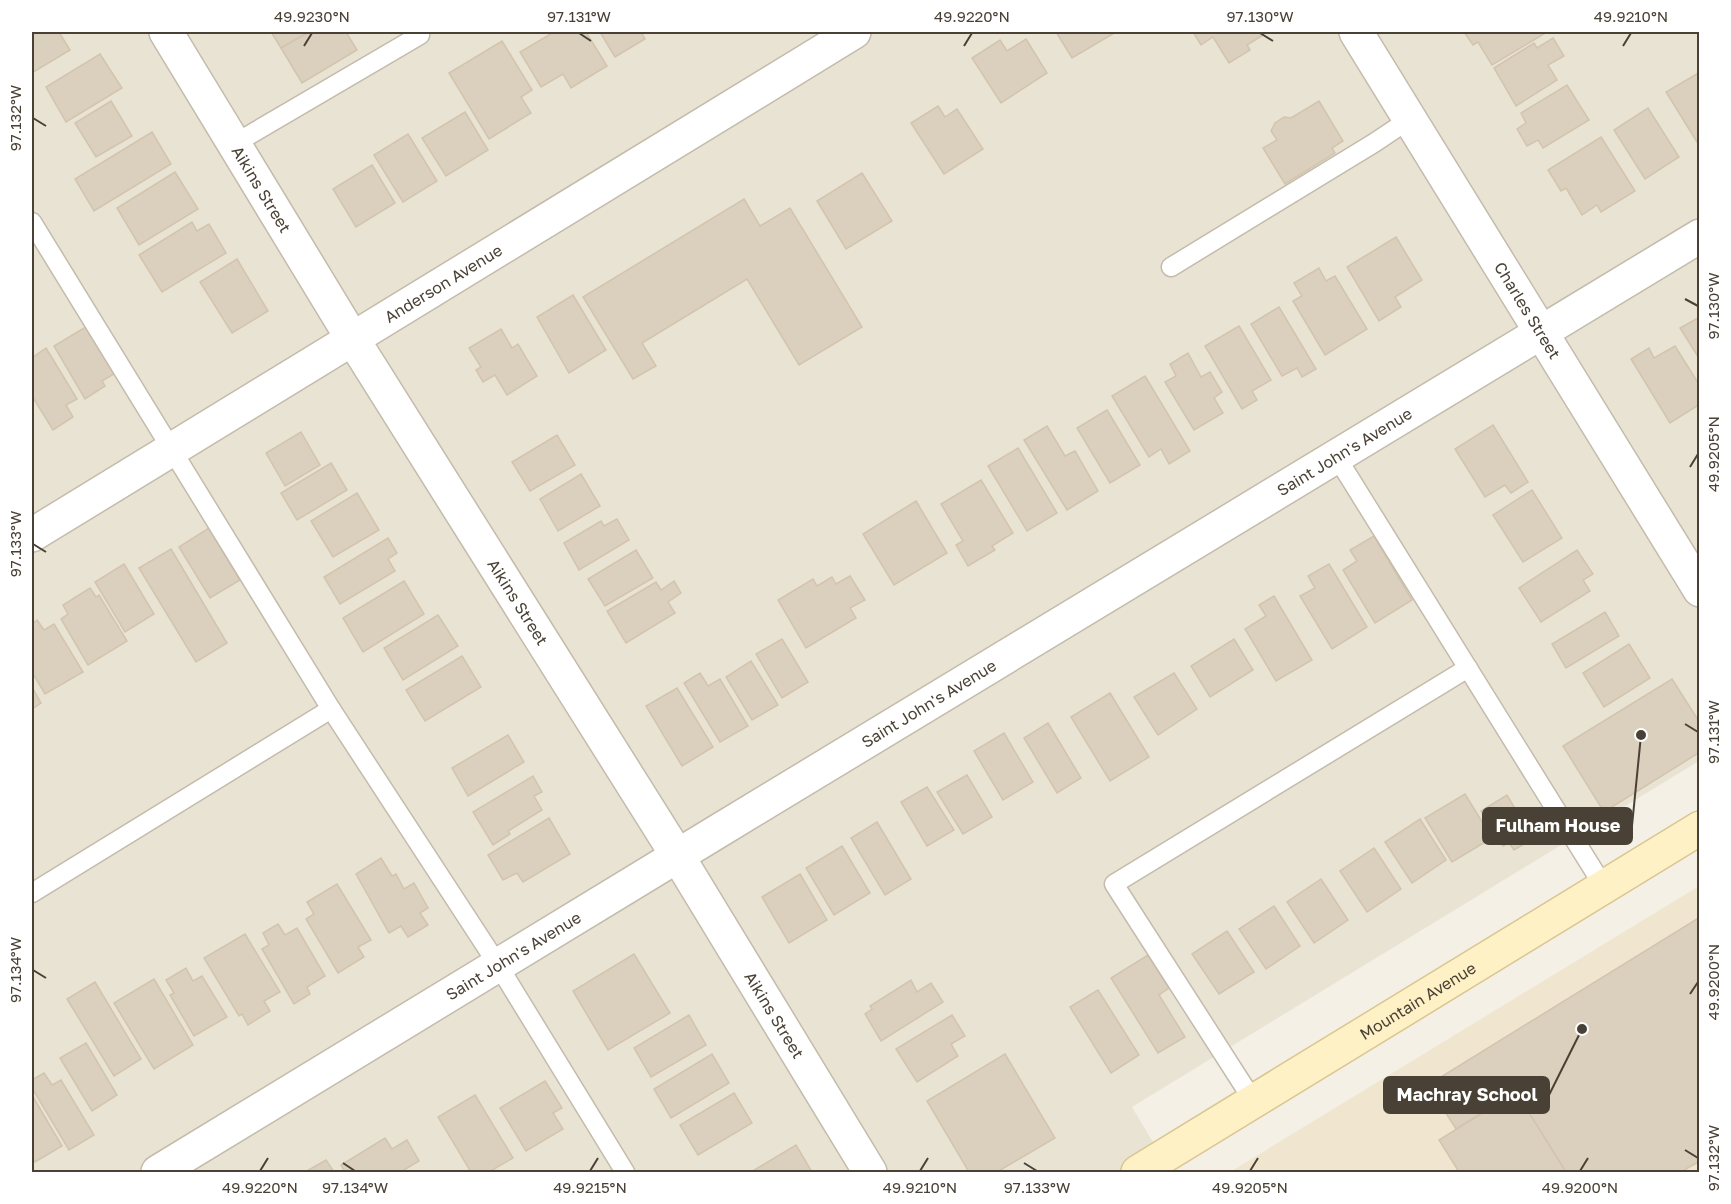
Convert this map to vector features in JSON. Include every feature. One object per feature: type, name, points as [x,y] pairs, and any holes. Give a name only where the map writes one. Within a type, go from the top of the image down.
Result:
[{"type":"main road","name":"Mountain Avenue","points":[[1138,1173],[1700,828]]},
{"type":"street","name":"Aikins Street","points":[[166,32],[352,338],[677,855],[870,1173]]},
{"type":"street","name":"Anderson Avenue","points":[[32,535],[854,32]]},
{"type":"street","name":"Charles Street","points":[[1356,32],[1700,590]]},
{"type":"street","name":"Saint John's Avenue","points":[[158,1173],[677,855],[1700,236]]},
{"type":"lane","points":[[234,144],[420,34],[418,32]]},
{"type":"lane","points":[[1171,267],[1374,143],[1410,118]]},
{"type":"lane","points":[[34,233],[172,449],[332,709],[498,965],[626,1173]]},
{"type":"lane","points":[[1336,456],[1604,887]]},
{"type":"lane","points":[[1254,1102],[1114,884],[1468,668]]},
{"type":"lane","points":[[32,893],[332,709]]},
{"type":"shaded area","points":[[32,32],[1699,32],[1699,761],[1132,1107],[1171,1172],[32,1172]]},
{"type":"shaded area","points":[[1699,886],[1699,1172],[1230,1172]]},
{"type":"building","points":[[32,32],[59,32],[70,50],[32,73]]},
{"type":"building","points":[[271,32],[309,32],[281,48]]},
{"type":"building","points":[[309,32],[346,32],[357,50],[302,83],[281,48]]},
{"type":"building","points":[[554,32],[586,32],[607,66],[571,88],[563,74],[541,87],[520,52]]},
{"type":"building","points":[[600,32],[641,32],[645,39],[615,57]]},
{"type":"building","points":[[1056,32],[1116,32],[1072,58]]},
{"type":"building","points":[[1193,32],[1260,32],[1263,35],[1247,45],[1250,50],[1229,63],[1213,37],[1201,45]]},
{"type":"building","points":[[1464,32],[1547,32],[1492,65],[1478,42],[1473,45]]},
{"type":"building","points":[[1553,38],[1564,56],[1548,65],[1557,80],[1516,106],[1494,68],[1534,43],[1537,48]]},
{"type":"building","points":[[1026,39],[1047,73],[1001,103],[972,58],[1000,40],[1007,51]]},
{"type":"building","points":[[502,41],[532,90],[521,97],[531,113],[489,139],[449,73]]},
{"type":"building","points":[[100,54],[122,88],[66,122],[46,87]]},
{"type":"building","points":[[1700,72],[1700,141],[1697,142],[1666,92]]},
{"type":"building","points":[[1567,85],[1589,120],[1543,148],[1538,140],[1527,146],[1517,129],[1526,123],[1521,113]]},
{"type":"building","points":[[111,101],[132,136],[96,157],[75,123]]},
{"type":"building","points":[[1319,101],[1343,141],[1332,148],[1335,153],[1285,184],[1263,148],[1277,140],[1271,131],[1275,123],[1284,117],[1291,118]]},
{"type":"building","points":[[938,106],[945,117],[957,109],[983,149],[944,174],[911,123]]},
{"type":"building","points":[[1648,108],[1679,157],[1645,179],[1614,130]]},
{"type":"building","points":[[465,112],[488,150],[446,176],[422,138]]},
{"type":"building","points":[[152,132],[171,164],[94,211],[75,179]]},
{"type":"building","points":[[408,134],[437,181],[403,202],[374,155]]},
{"type":"building","points":[[1601,137],[1635,191],[1601,212],[1597,205],[1582,215],[1566,188],[1561,191],[1548,170]]},
{"type":"building","points":[[372,165],[395,203],[356,227],[333,189]]},
{"type":"building","points":[[175,172],[198,209],[139,245],[117,208]]},
{"type":"building","points":[[862,173],[892,221],[846,249],[817,201]]},
{"type":"building","points":[[744,199],[760,226],[790,208],[862,327],[799,365],[747,279],[642,343],[656,366],[633,379],[583,297]]},
{"type":"building","points":[[192,222],[197,231],[209,224],[226,253],[162,292],[139,255]]},
{"type":"building","points":[[1396,237],[1422,280],[1395,297],[1401,307],[1379,321],[1347,267]]},
{"type":"building","points":[[237,259],[268,311],[232,333],[200,282]]},
{"type":"building","points":[[1319,268],[1326,281],[1335,276],[1367,329],[1325,355],[1293,301],[1302,296],[1294,283]]},
{"type":"building","points":[[573,295],[606,350],[569,373],[537,317]]},
{"type":"building","points":[[1279,307],[1316,369],[1302,377],[1297,368],[1282,376],[1251,324]]},
{"type":"building","points":[[1698,318],[1700,320],[1700,360],[1680,328]]},
{"type":"building","points":[[89,325],[117,372],[102,381],[105,386],[85,399],[54,346]]},
{"type":"building","points":[[1239,326],[1271,380],[1252,391],[1257,400],[1242,409],[1205,346]]},
{"type":"building","points":[[501,329],[512,348],[518,344],[537,376],[507,395],[495,375],[483,382],[476,370],[481,367],[469,348]]},
{"type":"building","points":[[1675,346],[1700,386],[1700,404],[1670,423],[1631,359],[1649,348],[1654,358]]},
{"type":"building","points":[[46,348],[77,399],[66,405],[73,417],[53,430],[32,396],[32,358]]},
{"type":"building","points":[[1188,353],[1201,377],[1210,372],[1222,392],[1214,398],[1223,413],[1194,430],[1165,382],[1176,376],[1170,364]]},
{"type":"building","points":[[1145,376],[1190,451],[1169,464],[1161,449],[1149,457],[1112,396]]},
{"type":"building","points":[[1107,410],[1140,465],[1110,483],[1077,428]]},
{"type":"building","points":[[1493,425],[1528,482],[1511,493],[1505,485],[1485,497],[1455,449]]},
{"type":"building","points":[[1047,426],[1065,456],[1075,451],[1098,491],[1067,510],[1024,440]]},
{"type":"building","points":[[301,432],[320,465],[285,486],[266,453]]},
{"type":"building","points":[[557,435],[575,465],[530,491],[512,462]]},
{"type":"building","points":[[1018,448],[1057,513],[1027,531],[988,466]]},
{"type":"building","points":[[331,463],[347,490],[297,520],[281,493]]},
{"type":"building","points":[[581,474],[600,506],[558,531],[540,499]]},
{"type":"building","points":[[981,480],[1013,533],[992,546],[995,550],[968,566],[956,545],[963,541],[941,504]]},
{"type":"building","points":[[1532,490],[1562,538],[1523,562],[1493,515]]},
{"type":"building","points":[[357,493],[379,530],[333,557],[311,521]]},
{"type":"building","points":[[916,501],[947,553],[894,585],[863,534]]},
{"type":"building","points":[[617,519],[629,540],[579,570],[564,543],[601,521],[604,526]]},
{"type":"building","points":[[209,528],[240,580],[210,598],[179,547]]},
{"type":"building","points":[[1374,536],[1412,600],[1375,623],[1343,570],[1357,561],[1350,550]]},
{"type":"building","points":[[388,538],[397,553],[388,559],[395,571],[340,604],[324,577]]},
{"type":"building","points":[[171,549],[227,643],[196,662],[139,568]]},
{"type":"building","points":[[636,550],[653,578],[605,606],[588,579]]},
{"type":"building","points":[[1577,550],[1593,574],[1583,580],[1590,591],[1541,622],[1519,588]]},
{"type":"building","points":[[124,564],[154,614],[125,632],[95,582]]},
{"type":"building","points":[[1329,564],[1367,627],[1332,649],[1300,596],[1315,588],[1308,576]]},
{"type":"building","points":[[850,576],[865,600],[850,608],[856,618],[806,648],[778,600],[813,579],[817,586],[832,577],[836,584]]},
{"type":"building","points":[[404,581],[424,614],[363,652],[343,618]]},
{"type":"building","points":[[674,581],[681,593],[668,602],[675,613],[626,643],[607,611],[656,582],[661,590]]},
{"type":"building","points":[[90,588],[96,597],[99,595],[127,641],[88,665],[61,619],[68,614],[63,605]]},
{"type":"building","points":[[1274,596],[1312,660],[1276,681],[1245,629],[1266,616],[1259,605]]},
{"type":"building","points":[[1605,612],[1619,636],[1566,668],[1552,644]]},
{"type":"building","points":[[438,615],[458,646],[403,680],[384,648]]},
{"type":"building","points":[[37,620],[44,630],[54,624],[83,672],[45,694],[32,672],[32,624]]},
{"type":"building","points":[[782,639],[808,682],[782,698],[756,654]]},
{"type":"building","points":[[1234,639],[1253,670],[1210,697],[1191,666]]},
{"type":"building","points":[[1629,644],[1650,678],[1604,707],[1583,673]]},
{"type":"building","points":[[462,656],[481,687],[425,721],[406,690]]},
{"type":"building","points":[[751,661],[778,705],[752,720],[726,677]]},
{"type":"building","points":[[700,673],[708,686],[720,679],[748,726],[720,742],[684,683]]},
{"type":"building","points":[[1174,673],[1197,709],[1158,735],[1134,697]]},
{"type":"building","points":[[1672,679],[1700,723],[1700,752],[1604,812],[1563,746]]},
{"type":"building","points":[[32,687],[41,703],[32,709]]},
{"type":"building","points":[[677,688],[713,747],[682,766],[646,706]]},
{"type":"building","points":[[1110,693],[1149,757],[1110,781],[1071,717]]},
{"type":"building","points":[[1048,723],[1081,778],[1057,793],[1024,738]]},
{"type":"building","points":[[1004,733],[1033,782],[1003,800],[974,751]]},
{"type":"building","points":[[508,735],[524,762],[468,796],[452,768]]},
{"type":"building","points":[[967,775],[992,817],[963,834],[937,792]]},
{"type":"building","points":[[533,776],[542,792],[534,796],[542,810],[508,831],[510,834],[493,845],[473,812]]},
{"type":"building","points":[[927,787],[954,830],[927,846],[901,802]]},
{"type":"building","points":[[1465,794],[1492,838],[1452,862],[1425,818]]},
{"type":"building","points":[[1507,795],[1528,831],[1521,836],[1526,843],[1514,850],[1509,843],[1503,846],[1481,811]]},
{"type":"building","points":[[549,818],[570,854],[523,882],[517,873],[503,880],[488,855]]},
{"type":"building","points":[[1420,819],[1446,860],[1412,883],[1385,842]]},
{"type":"building","points":[[877,822],[911,879],[885,895],[851,838]]},
{"type":"building","points":[[842,846],[870,893],[834,915],[806,868]]},
{"type":"building","points":[[1374,848],[1401,889],[1367,912],[1340,871]]},
{"type":"building","points":[[381,858],[392,876],[396,874],[404,889],[414,883],[428,908],[420,913],[428,925],[408,937],[401,926],[389,933],[356,874]]},
{"type":"building","points":[[800,874],[827,920],[789,943],[762,897]]},
{"type":"building","points":[[1321,879],[1348,920],[1314,943],[1287,902]]},
{"type":"building","points":[[337,884],[371,940],[358,947],[364,957],[338,973],[306,919],[314,914],[307,902]]},
{"type":"building","points":[[1274,906],[1300,946],[1266,969],[1239,929]]},
{"type":"building","points":[[1700,917],[1700,1161],[1681,1172],[1566,1172],[1516,1092],[1456,1129],[1428,1085]]},
{"type":"building","points":[[278,924],[285,935],[297,928],[325,976],[307,987],[310,994],[294,1004],[262,949],[269,945],[263,933]]},
{"type":"building","points":[[1227,931],[1254,972],[1219,994],[1192,954]]},
{"type":"building","points":[[245,934],[280,992],[264,1001],[270,1011],[248,1025],[242,1014],[239,1016],[204,958]]},
{"type":"building","points":[[634,954],[670,1013],[608,1050],[573,991]]},
{"type":"building","points":[[1148,955],[1169,988],[1159,995],[1185,1037],[1158,1053],[1111,978]]},
{"type":"building","points":[[186,968],[193,981],[202,976],[227,1017],[194,1036],[170,995],[174,993],[166,980]]},
{"type":"building","points":[[154,979],[193,1045],[154,1069],[114,1003]]},
{"type":"building","points":[[911,980],[917,992],[931,983],[943,1002],[881,1041],[865,1014],[872,1009],[870,1006]]},
{"type":"building","points":[[95,982],[141,1059],[114,1076],[67,999]]},
{"type":"building","points":[[1098,990],[1139,1055],[1111,1073],[1070,1007]]},
{"type":"building","points":[[689,1015],[706,1045],[651,1077],[634,1048]]},
{"type":"building","points":[[952,1015],[965,1036],[951,1044],[958,1056],[917,1082],[896,1049]]},
{"type":"building","points":[[86,1043],[117,1095],[92,1111],[60,1058]]},
{"type":"building","points":[[712,1054],[729,1083],[671,1118],[654,1089]]},
{"type":"building","points":[[1005,1054],[1055,1138],[997,1172],[969,1172],[927,1101]]},
{"type":"building","points":[[44,1073],[52,1085],[61,1080],[94,1135],[69,1150],[32,1088],[32,1080]]},
{"type":"building","points":[[545,1081],[562,1108],[553,1113],[563,1129],[526,1151],[500,1108]]},
{"type":"building","points":[[1516,1092],[1566,1172],[1459,1172],[1439,1140]]},
{"type":"building","points":[[734,1093],[752,1123],[698,1155],[680,1125]]},
{"type":"building","points":[[32,1095],[62,1146],[35,1162],[32,1157]]},
{"type":"building","points":[[475,1095],[513,1158],[489,1172],[471,1172],[438,1117]]},
{"type":"building","points":[[385,1138],[392,1149],[407,1140],[419,1161],[404,1170],[406,1172],[345,1172],[341,1165]]},
{"type":"building","points":[[796,1145],[812,1172],[751,1172]]},
{"type":"building","points":[[326,1160],[334,1172],[305,1172]]},
{"type":"place","name":"Fulham House","points":[[1641,735]]},
{"type":"place","name":"Machray School","points":[[1582,1029]]}]
